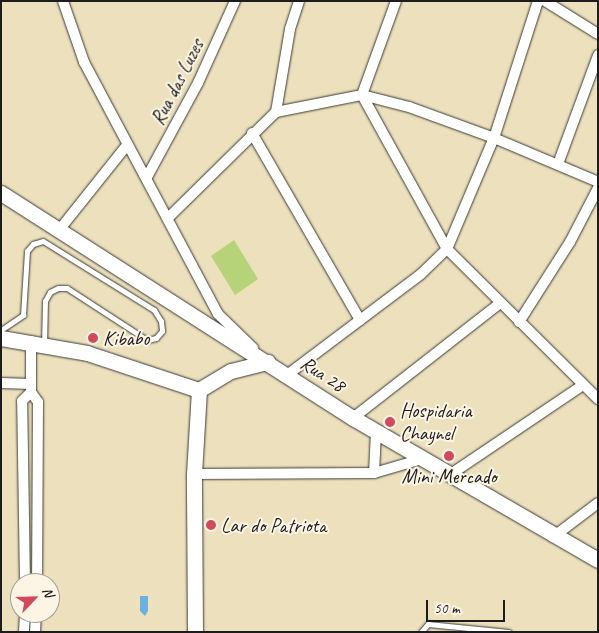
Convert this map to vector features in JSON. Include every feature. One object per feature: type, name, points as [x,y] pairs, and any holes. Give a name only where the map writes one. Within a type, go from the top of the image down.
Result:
[{"type":"street","points":[[62,1],[84,62],[127,145],[147,176],[218,314],[268,362]]},
{"type":"street","name":"Rua das Luzes","points":[[147,176],[198,83],[235,1]]},
{"type":"street","points":[[276,112],[290,29],[299,1]]},
{"type":"street","points":[[396,1],[362,95],[447,249],[583,385],[597,395]]},
{"type":"street","points":[[287,374],[421,274],[447,249],[494,138],[538,1]]},
{"type":"street","points":[[545,1],[598,34]]},
{"type":"street","points":[[558,164],[598,55]]},
{"type":"street","points":[[169,218],[252,133],[276,112],[362,95],[409,107],[494,138],[598,182]]},
{"type":"street","points":[[252,133],[360,320]]},
{"type":"street","points":[[60,229],[127,145]]},
{"type":"street","points":[[519,322],[570,242],[598,188]]},
{"type":"street","points":[[1,193],[268,362]]},
{"type":"street","points":[[353,418],[500,302]]},
{"type":"street","points":[[1,338],[38,342],[119,361],[199,390],[194,474],[195,632]]},
{"type":"street","points":[[25,573],[22,401],[31,388],[38,342]]},
{"type":"street","name":"Rua 28","points":[[199,390],[232,371],[268,362],[376,432],[451,474],[553,537],[598,560]]},
{"type":"street","points":[[1,383],[31,388]]},
{"type":"street","points":[[451,474],[583,385]]},
{"type":"street","points":[[31,388],[38,402],[37,573]]},
{"type":"street","points":[[374,473],[376,432]]},
{"type":"street","points":[[194,474],[374,473],[422,459]]},
{"type":"street","points":[[553,537],[598,503]]},
{"type":"lane","points":[[1,330],[23,315],[28,251],[33,244],[43,241],[154,310],[161,321],[162,331],[156,338],[147,340],[67,288],[58,288],[50,292],[45,301],[38,342]]},
{"type":"lane","points":[[421,632],[428,624],[509,632]]},
{"type":"green space","points":[[234,240],[258,279],[235,295],[211,256]]},
{"type":"water","points":[[140,596],[148,596],[148,611],[145,616],[140,611]]},
{"type":"place","name":"Kibabo","points":[[93,338]]},
{"type":"place","name":"Hospidaria Chaynel","points":[[390,422]]},
{"type":"place","name":"Mini Mercado","points":[[449,456]]},
{"type":"place","name":"Lar do Patriota","points":[[211,525]]}]
